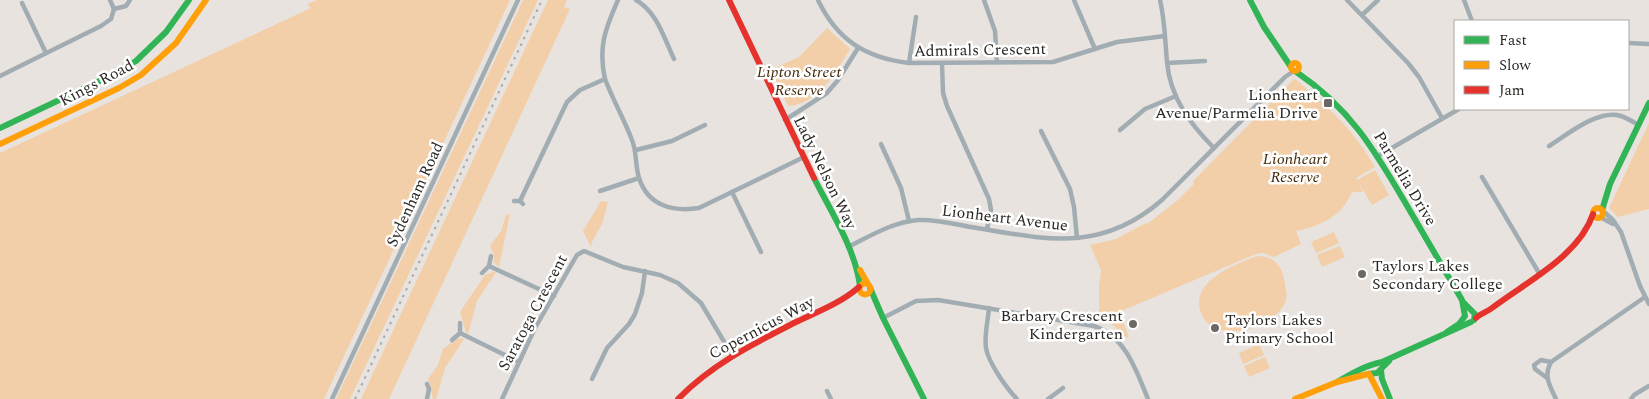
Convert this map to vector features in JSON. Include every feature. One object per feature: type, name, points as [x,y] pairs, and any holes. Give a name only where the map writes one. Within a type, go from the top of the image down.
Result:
[{"type":"street","points":[[0,76],[101,26],[111,19],[114,9],[110,0]]},
{"type":"street","points":[[114,9],[126,6],[130,0]]},
{"type":"street","name":"Kings Road","points":[[0,128],[110,76],[136,61],[166,32],[189,0]]},
{"type":"street","name":"Kings Road","points":[[0,144],[119,88],[141,75],[176,43],[206,0]]},
{"type":"street","name":"Sydenham Road","points":[[332,399],[518,0]]},
{"type":"street","points":[[618,0],[606,27],[602,44],[601,55],[605,79],[636,150],[639,178],[654,200],[669,208],[685,210],[699,208],[804,157]]},
{"type":"street","points":[[636,0],[649,10],[655,18],[674,59]]},
{"type":"street","name":"Lady Nelson Way","points":[[729,0],[784,118],[848,247],[858,272],[859,287]]},
{"type":"street","name":"Admirals Crescent","points":[[818,0],[835,27],[858,48],[881,58],[909,63],[1053,62],[1117,42],[1165,36]]},
{"type":"street","points":[[984,0],[995,31],[997,62]]},
{"type":"street","points":[[1074,0],[1096,49]]},
{"type":"street","points":[[1160,0],[1167,63],[1176,96],[1192,124],[1214,148]]},
{"type":"street","name":"Parmelia Drive","points":[[1250,0],[1264,27],[1294,68],[1347,113],[1369,141],[1473,316]]},
{"type":"street","points":[[1347,0],[1408,62],[1419,77],[1442,118]]},
{"type":"street","points":[[1362,16],[1378,0]]},
{"type":"street","points":[[1464,0],[1472,20]]},
{"type":"street","points":[[22,3],[46,53]]},
{"type":"street","points":[[909,63],[916,17]]},
{"type":"street","points":[[1629,43],[1649,44]]},
{"type":"street","points":[[784,118],[820,99],[833,87],[858,48]]},
{"type":"street","points":[[1167,63],[1205,61]]},
{"type":"street","points":[[942,63],[943,93],[947,106],[989,199],[991,210],[988,229]]},
{"type":"street","name":"Lionheart Avenue","points":[[848,247],[893,226],[909,222],[934,221],[1048,239],[1077,238],[1111,231],[1130,223],[1162,200],[1294,68]]},
{"type":"street","points":[[519,202],[567,102],[580,90],[605,79]]},
{"type":"street","points":[[1120,130],[1145,109],[1176,96]]},
{"type":"street","points":[[1295,399],[1380,367],[1394,357],[1447,332],[1494,304],[1566,253],[1585,232],[1598,213],[1649,103]]},
{"type":"street","points":[[1378,156],[1457,110]]},
{"type":"street","points":[[1549,146],[1592,119],[1602,115],[1622,116],[1639,125]]},
{"type":"street","points":[[636,150],[672,142],[705,125]]},
{"type":"street","points":[[1041,131],[1070,189],[1077,238]]},
{"type":"street","points":[[881,144],[901,188],[909,222]]},
{"type":"street","points":[[1482,177],[1539,273]]},
{"type":"street","points":[[600,191],[639,178]]},
{"type":"street","points":[[732,192],[761,252]]},
{"type":"street","points":[[1546,378],[1550,362],[1616,316],[1647,301],[1618,228],[1613,220],[1598,213]]},
{"type":"street","name":"Lady Nelson Way","points":[[848,247],[857,261],[879,310],[924,399]]},
{"type":"street","name":"Saratoga Crescent","points":[[502,399],[535,328],[580,252],[587,251],[623,267],[670,278],[678,283],[695,296],[707,312],[732,355]]},
{"type":"street","points":[[482,273],[489,266],[491,256]]},
{"type":"street","points":[[489,266],[554,296]]},
{"type":"street","points":[[592,379],[607,348],[629,324],[635,314],[642,294],[645,271]]},
{"type":"street","points":[[863,283],[869,286],[868,293],[864,294],[859,291],[859,287],[863,283]]},
{"type":"street","name":"Copernicus Way","points":[[678,399],[702,375],[732,355],[837,302],[859,287]]},
{"type":"street","name":"Lady Nelson Way","points":[[864,294],[874,302],[879,310]]},
{"type":"street","name":"Copernicus Way","points":[[837,302],[864,294]]},
{"type":"street","points":[[883,318],[916,301],[927,299],[1086,324],[1107,331],[1117,339],[1126,351],[1148,399]]},
{"type":"street","name":"Parmelia Drive","points":[[1462,300],[1465,316]]},
{"type":"street","points":[[989,308],[985,342],[986,351],[1017,399]]},
{"type":"street","points":[[1447,332],[1459,324],[1467,312],[1473,316]]},
{"type":"street","points":[[452,340],[460,333],[460,322]]},
{"type":"street","points":[[460,333],[519,362]]},
{"type":"street","points":[[1550,362],[1541,360],[1534,365],[1535,369],[1546,378],[1556,399]]},
{"type":"street","points":[[1368,372],[1376,374],[1380,367]]},
{"type":"street","points":[[1380,367],[1382,379],[1390,399]]},
{"type":"street","points":[[1368,372],[1382,399]]},
{"type":"street","points":[[427,384],[427,399]]},
{"type":"street","points":[[1631,399],[1649,386]]},
{"type":"street","points":[[1048,399],[1063,388]]},
{"type":"street","points":[[827,391],[831,399]]},
{"type":"green space","points":[[317,0],[510,0],[324,399],[0,399],[0,153],[311,8],[307,4]]},
{"type":"green space","points":[[523,0],[538,0],[350,399],[336,399]]},
{"type":"green space","points":[[548,0],[567,0],[564,7],[570,9],[389,399],[361,399]]},
{"type":"green space","name":"Lipton Street Reserve","points":[[827,28],[850,49],[825,86],[809,100],[788,106],[770,70],[799,57]]},
{"type":"green space","name":"Lionheart Reserve","points":[[1294,79],[1339,119],[1361,145],[1375,167],[1356,178],[1363,192],[1352,192],[1343,207],[1330,219],[1296,231],[1301,244],[1274,257],[1263,253],[1256,254],[1119,312],[1129,337],[1127,338],[1114,326],[1099,318],[1101,270],[1090,245],[1116,239],[1147,224],[1178,200],[1194,184],[1193,181]]},
{"type":"green space","points":[[1649,123],[1649,209],[1618,217],[1609,208]]},
{"type":"green space","points":[[1375,170],[1389,195],[1372,205],[1357,180]]},
{"type":"green space","points":[[601,201],[608,202],[602,224],[591,247],[583,231]]},
{"type":"green space","points":[[510,214],[499,267],[494,262],[494,255],[490,246],[501,231],[506,215]]},
{"type":"green space","points":[[1334,232],[1339,243],[1316,253],[1311,242]]},
{"type":"green space","points":[[1340,246],[1345,257],[1322,267],[1317,255]]},
{"type":"green space","points":[[1257,256],[1273,260],[1282,272],[1287,296],[1281,309],[1269,320],[1246,330],[1226,331],[1210,325],[1202,315],[1199,303],[1201,293],[1207,284],[1215,276]]},
{"type":"green space","points":[[496,272],[477,301],[468,334],[466,333],[460,312],[485,275]]},
{"type":"green space","points":[[457,339],[464,339],[445,368],[436,399],[433,399],[428,379],[438,365],[443,349]]},
{"type":"green space","points":[[1259,344],[1264,355],[1243,364],[1239,353]]},
{"type":"green space","points":[[1265,357],[1270,368],[1249,377],[1244,366]]},
{"type":"railway","points":[[355,399],[542,0]]},
{"type":"traffic: fast","points":[[0,128],[110,76],[136,61],[166,32],[189,0]]},
{"type":"traffic: fast","points":[[1250,0],[1264,27],[1291,67]]},
{"type":"traffic: fast","points":[[1295,71],[1331,100],[1359,131],[1383,165],[1462,300],[1465,316],[1459,324],[1447,332]]},
{"type":"traffic: fast","points":[[1602,210],[1610,184],[1649,103]]},
{"type":"traffic: fast","points":[[814,178],[848,244],[860,286]]},
{"type":"traffic: fast","points":[[870,288],[924,399]]},
{"type":"traffic: fast","points":[[1464,303],[1475,314],[1474,320]]},
{"type":"traffic: fast","points":[[1337,382],[1364,368],[1382,362],[1471,322]]},
{"type":"traffic: fast","points":[[1368,374],[1377,373],[1389,361]]},
{"type":"traffic: fast","points":[[1381,370],[1382,379],[1390,399]]},
{"type":"traffic: slow","points":[[0,144],[119,88],[141,75],[176,43],[206,0]]},
{"type":"traffic: slow","points":[[1295,63],[1299,67],[1295,71],[1291,67],[1295,63]]},
{"type":"traffic: slow","points":[[1596,208],[1600,208],[1603,213],[1602,217],[1596,218],[1593,215],[1593,211],[1596,208]]},
{"type":"traffic: slow","points":[[860,270],[868,284]]},
{"type":"traffic: slow","points":[[865,283],[871,289],[865,295],[859,289],[865,283]]},
{"type":"traffic: slow","points":[[1295,399],[1337,382],[1368,374]]},
{"type":"traffic: slow","points":[[1369,374],[1382,399]]},
{"type":"traffic: jam","points":[[729,0],[814,178]]},
{"type":"traffic: jam","points":[[1476,318],[1535,278],[1564,255],[1586,229],[1593,214]]},
{"type":"traffic: jam","points":[[678,399],[719,365],[780,330],[837,302],[859,287]]},
{"type":"place","name":"Lionheart Avenue/Parmelia Drive","points":[[1328,103]]},
{"type":"place","name":"Taylors Lakes Secondary College","points":[[1362,274]]},
{"type":"place","name":"Barbary Crescent Kindergarten","points":[[1133,324]]},
{"type":"place","name":"Taylors Lakes Primary School","points":[[1215,328]]}]
